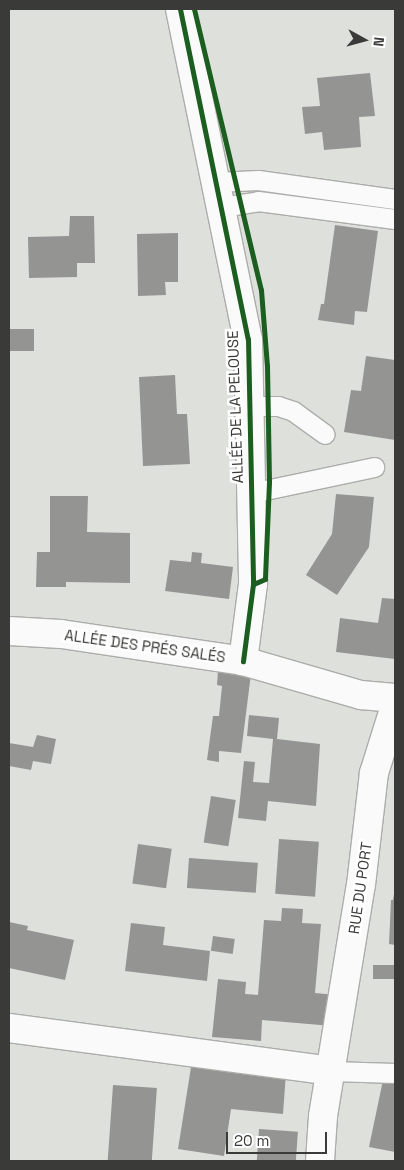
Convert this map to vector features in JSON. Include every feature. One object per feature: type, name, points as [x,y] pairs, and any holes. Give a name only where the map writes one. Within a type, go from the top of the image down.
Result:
[{"type":"street","name":"ALLÉE DE LA PELOUSE","points":[[180,9],[248,339],[253,584],[243,661]]},
{"type":"street","name":"ALLÉE DES PRÉS SALÉS","points":[[9,631],[61,634],[243,661],[362,695],[395,698]]},
{"type":"street","name":"RUE DU PORT","points":[[320,1161],[331,1071],[361,885],[374,773],[395,706]]},
{"type":"street","points":[[9,1028],[331,1071]]},
{"type":"lane","points":[[219,194],[258,180],[395,199]]},
{"type":"lane","points":[[219,194],[395,219]]},
{"type":"lane","points":[[249,406],[278,406],[293,411],[325,434]]},
{"type":"lane","points":[[251,493],[374,467]]},
{"type":"lane","points":[[331,1071],[395,1073]]},
{"type":"building","points":[[370,73],[375,116],[359,117],[361,147],[324,150],[322,132],[305,134],[302,107],[320,106],[317,78]]},
{"type":"building","points":[[70,216],[94,216],[95,263],[77,263],[77,277],[29,278],[28,237],[69,236]]},
{"type":"building","points":[[335,225],[378,231],[367,312],[355,311],[354,325],[318,320],[321,304],[324,304]]},
{"type":"building","points":[[178,233],[178,282],[165,282],[166,295],[138,296],[137,234]]},
{"type":"building","points":[[9,329],[34,329],[34,351],[9,351]]},
{"type":"building","points":[[366,356],[395,360],[395,440],[344,432],[351,390],[361,391]]},
{"type":"building","points":[[175,375],[177,414],[187,414],[190,464],[143,466],[139,377]]},
{"type":"building","points":[[336,494],[374,497],[369,547],[337,595],[306,575],[332,534]]},
{"type":"building","points":[[50,496],[88,496],[87,532],[130,533],[130,583],[66,582],[66,587],[36,587],[37,552],[50,552]]},
{"type":"building","points":[[192,552],[202,553],[201,563],[233,567],[229,599],[165,591],[170,560],[191,562]]},
{"type":"building","points":[[382,598],[395,599],[395,659],[336,652],[340,618],[378,623]]},
{"type":"building","points":[[218,671],[251,674],[241,753],[219,751],[219,762],[207,760],[213,716],[219,716],[222,686],[217,685]]},
{"type":"building","points":[[249,715],[279,718],[277,739],[320,744],[316,806],[268,801],[266,821],[238,818],[244,761],[255,762],[253,782],[269,783],[273,739],[247,736]]},
{"type":"building","points":[[37,735],[56,739],[51,764],[33,761],[31,770],[9,766],[9,743],[33,747]]},
{"type":"building","points":[[211,796],[236,800],[228,846],[204,842]]},
{"type":"building","points":[[279,839],[319,842],[315,897],[275,894]]},
{"type":"building","points":[[138,844],[172,849],[166,888],[132,884]]},
{"type":"building","points":[[189,858],[258,863],[256,893],[187,888]]},
{"type":"building","points":[[394,894],[395,945],[389,944],[391,900],[393,900]]},
{"type":"building","points":[[282,908],[303,909],[302,923],[321,924],[315,993],[336,995],[332,1026],[262,1020],[261,1041],[212,1037],[218,979],[246,982],[245,994],[258,995],[264,920],[281,921]]},
{"type":"building","points":[[9,922],[28,926],[27,930],[74,940],[65,980],[9,968]]},
{"type":"building","points":[[131,923],[165,927],[163,945],[210,951],[207,981],[125,971]]},
{"type":"building","points":[[213,936],[235,939],[233,954],[211,951]]},
{"type":"building","points":[[373,965],[395,965],[395,979],[373,979]]},
{"type":"building","points":[[192,1061],[286,1073],[283,1114],[231,1109],[224,1156],[178,1149]]},
{"type":"building","points":[[383,1080],[395,1082],[395,1152],[369,1147]]},
{"type":"building","points":[[113,1085],[157,1088],[152,1161],[108,1161]]},
{"type":"building","points":[[259,1129],[298,1132],[296,1161],[257,1161]]},
{"type":"cycle path","points":[[180,9],[248,339],[253,584],[243,661]]},
{"type":"cycle path","points":[[194,9],[261,290],[267,366],[269,482],[265,579],[253,584]]}]
